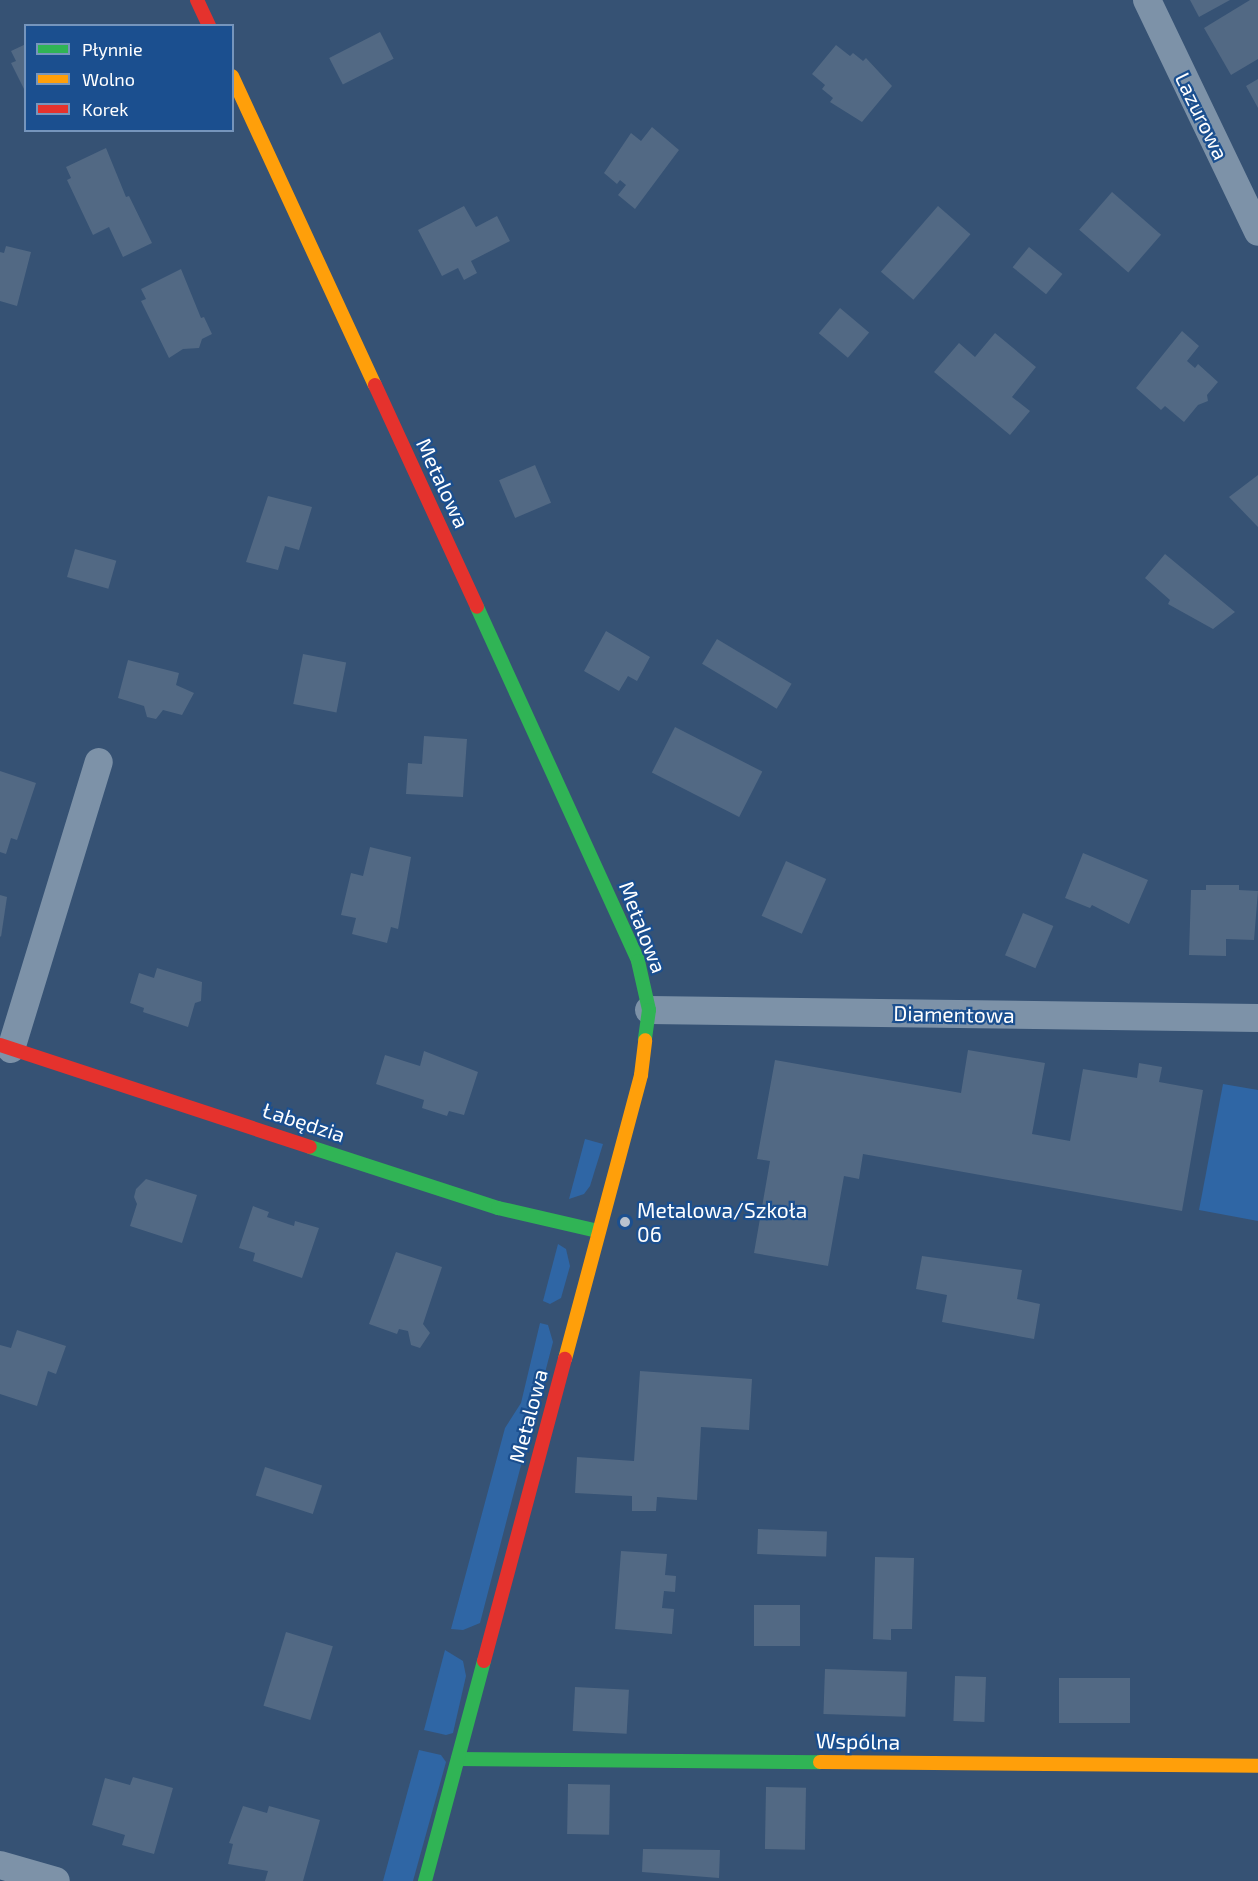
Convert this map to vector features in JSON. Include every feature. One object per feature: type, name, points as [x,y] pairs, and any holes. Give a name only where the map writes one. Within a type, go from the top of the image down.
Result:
[{"type":"street","points":[[197,0],[208,24]]},
{"type":"street","name":"Lazurowa","points":[[1147,0],[1258,232]]},
{"type":"street","name":"Metalowa","points":[[234,80],[602,877],[638,961],[650,1010],[641,1075],[425,1881]]},
{"type":"street","points":[[5,1047],[99,762]]},
{"type":"street","name":"Diamentowa","points":[[650,1010],[1258,1018]]},
{"type":"street","name":"Łabędzia","points":[[5,1047],[498,1208],[598,1231]]},
{"type":"street","name":"Wspólna","points":[[458,1758],[1258,1766]]},
{"type":"street","points":[[0,1865],[56,1881]]},
{"type":"shaded area","points":[[1223,1084],[1258,1090],[1258,1221],[1199,1210]]},
{"type":"shaded area","points":[[585,1139],[603,1144],[590,1186],[584,1194],[569,1199]]},
{"type":"shaded area","points":[[558,1244],[566,1249],[570,1266],[561,1298],[550,1304],[543,1301]]},
{"type":"shaded area","points":[[540,1323],[548,1325],[553,1342],[480,1623],[463,1630],[451,1629],[505,1428],[521,1403]]},
{"type":"shaded area","points":[[445,1650],[463,1661],[466,1676],[453,1733],[446,1735],[424,1730]]},
{"type":"shaded area","points":[[419,1750],[441,1755],[446,1762],[413,1881],[383,1881]]},
{"type":"building","points":[[1190,0],[1230,0],[1199,17]]},
{"type":"building","points":[[1250,0],[1258,0],[1258,59],[1231,75],[1204,28]]},
{"type":"building","points":[[380,32],[394,59],[343,85],[329,58]]},
{"type":"building","points":[[24,45],[24,89],[11,63],[16,61],[11,51]]},
{"type":"building","points":[[836,45],[850,56],[853,53],[863,61],[866,58],[892,86],[862,122],[830,102],[833,98],[822,89],[825,85],[812,74]]},
{"type":"building","points":[[1258,79],[1258,108],[1246,86]]},
{"type":"building","points":[[652,127],[679,150],[635,209],[618,195],[626,185],[620,180],[617,184],[604,173],[631,133],[641,141]]},
{"type":"building","points":[[106,148],[126,197],[129,196],[152,243],[123,257],[109,227],[93,235],[67,180],[71,178],[66,167]]},
{"type":"building","points":[[1112,192],[1161,235],[1128,272],[1079,230]]},
{"type":"building","points":[[464,206],[476,227],[497,216],[510,241],[471,261],[477,273],[464,280],[458,268],[442,276],[418,230]]},
{"type":"building","points":[[938,206],[970,234],[913,300],[881,272]]},
{"type":"building","points":[[6,246],[31,252],[17,306],[0,301],[0,252],[4,253]]},
{"type":"building","points":[[1029,247],[1062,274],[1046,294],[1013,267]]},
{"type":"building","points":[[181,269],[201,318],[204,317],[212,334],[202,339],[199,348],[183,349],[169,358],[141,301],[146,299],[141,289]]},
{"type":"building","points":[[840,308],[869,332],[848,358],[819,333]]},
{"type":"building","points":[[1182,331],[1199,346],[1187,361],[1195,368],[1198,364],[1218,382],[1207,395],[1208,401],[1198,405],[1184,422],[1165,406],[1161,410],[1136,388]]},
{"type":"building","points":[[995,333],[1036,367],[1012,397],[1030,411],[1010,435],[934,372],[959,343],[975,357]]},
{"type":"building","points":[[535,465],[551,503],[515,518],[499,480]]},
{"type":"building","points":[[1258,475],[1258,527],[1229,497]]},
{"type":"building","points":[[268,496],[312,507],[299,550],[285,546],[278,570],[246,562]]},
{"type":"building","points":[[75,549],[116,561],[108,589],[67,577]]},
{"type":"building","points":[[1165,554],[1235,612],[1213,629],[1168,604],[1170,600],[1145,578]]},
{"type":"building","points":[[606,631],[650,657],[637,681],[628,676],[619,691],[584,671]]},
{"type":"building","points":[[717,639],[792,684],[777,709],[702,664]]},
{"type":"building","points":[[303,654],[346,662],[336,712],[293,704]]},
{"type":"building","points":[[128,660],[179,673],[176,685],[194,693],[182,715],[163,710],[156,719],[147,717],[144,706],[118,698]]},
{"type":"building","points":[[675,727],[762,771],[739,817],[652,772]]},
{"type":"building","points":[[424,736],[467,739],[463,797],[406,794],[408,763],[422,764]]},
{"type":"building","points":[[0,771],[36,783],[17,840],[11,838],[6,854],[0,852]]},
{"type":"building","points":[[370,847],[411,857],[398,929],[391,927],[387,943],[352,934],[356,918],[341,915],[351,873],[363,876]]},
{"type":"building","points":[[1083,853],[1148,880],[1129,924],[1092,905],[1090,908],[1065,898]]},
{"type":"building","points":[[786,861],[826,879],[802,934],[762,916]]},
{"type":"building","points":[[1206,885],[1239,885],[1239,890],[1258,891],[1254,940],[1226,939],[1226,956],[1189,955],[1191,890],[1206,890]]},
{"type":"building","points":[[0,895],[7,897],[1,937],[0,936]]},
{"type":"building","points":[[1023,913],[1053,926],[1035,968],[1005,955]]},
{"type":"building","points":[[157,968],[202,982],[201,1001],[195,1003],[188,1027],[143,1012],[144,1008],[130,1003],[139,973],[154,978]]},
{"type":"building","points":[[968,1050],[1045,1063],[1032,1134],[1070,1141],[1083,1069],[1137,1078],[1139,1063],[1162,1067],[1159,1082],[1203,1090],[1182,1211],[863,1154],[859,1179],[844,1176],[828,1266],[754,1253],[770,1161],[757,1159],[775,1060],[961,1093]]},
{"type":"building","points":[[424,1051],[478,1072],[464,1115],[449,1111],[447,1116],[422,1108],[424,1100],[376,1084],[385,1055],[420,1066]]},
{"type":"building","points":[[146,1179],[197,1195],[182,1243],[130,1226],[137,1204],[134,1197],[136,1189]]},
{"type":"building","points":[[253,1206],[269,1212],[267,1217],[294,1226],[295,1221],[319,1228],[302,1278],[253,1261],[255,1253],[239,1248]]},
{"type":"building","points":[[396,1252],[442,1267],[423,1324],[430,1333],[420,1348],[411,1345],[408,1331],[399,1329],[397,1334],[369,1324]]},
{"type":"building","points":[[922,1256],[1022,1270],[1017,1299],[1040,1304],[1034,1339],[942,1322],[947,1295],[916,1289]]},
{"type":"building","points":[[17,1330],[66,1346],[56,1374],[48,1371],[37,1406],[0,1394],[0,1345],[11,1348]]},
{"type":"building","points":[[640,1371],[752,1379],[749,1430],[701,1427],[697,1500],[657,1497],[656,1511],[632,1511],[632,1496],[575,1493],[577,1457],[634,1461]]},
{"type":"building","points":[[265,1467],[322,1486],[313,1514],[256,1496]]},
{"type":"building","points":[[758,1529],[827,1531],[826,1556],[757,1554]]},
{"type":"building","points":[[621,1551],[667,1554],[665,1575],[676,1576],[675,1592],[664,1591],[662,1608],[674,1609],[672,1634],[615,1629]]},
{"type":"building","points":[[875,1557],[914,1558],[912,1629],[891,1629],[891,1640],[873,1639]]},
{"type":"building","points":[[754,1605],[800,1605],[800,1646],[754,1646]]},
{"type":"building","points":[[286,1632],[333,1646],[310,1720],[263,1706]]},
{"type":"building","points":[[825,1669],[907,1672],[905,1717],[823,1714]]},
{"type":"building","points":[[955,1676],[986,1677],[984,1722],[953,1721]]},
{"type":"building","points":[[1059,1678],[1130,1678],[1130,1723],[1059,1723]]},
{"type":"building","points":[[575,1687],[629,1690],[627,1734],[573,1731]]},
{"type":"building","points":[[133,1777],[173,1788],[154,1854],[122,1845],[125,1835],[92,1825],[105,1778],[130,1785]]},
{"type":"building","points":[[568,1784],[610,1785],[609,1835],[567,1834]]},
{"type":"building","points":[[766,1787],[806,1788],[805,1850],[765,1849]]},
{"type":"building","points":[[243,1806],[267,1813],[269,1806],[320,1820],[303,1881],[265,1881],[268,1871],[228,1864],[233,1844],[229,1843]]},
{"type":"building","points":[[643,1849],[720,1850],[719,1878],[642,1872]]},
{"type":"traffic: fast","points":[[477,607],[638,961],[649,1010],[645,1040]]},
{"type":"traffic: fast","points":[[310,1147],[498,1208],[598,1231]]},
{"type":"traffic: fast","points":[[425,1881],[484,1661]]},
{"type":"traffic: fast","points":[[458,1759],[820,1762]]},
{"type":"traffic: slow","points":[[234,80],[375,385]]},
{"type":"traffic: slow","points":[[565,1359],[641,1075],[645,1040]]},
{"type":"traffic: slow","points":[[820,1762],[1258,1766]]},
{"type":"traffic: jam","points":[[197,0],[208,24]]},
{"type":"traffic: jam","points":[[375,385],[477,607]]},
{"type":"traffic: jam","points":[[0,1045],[310,1147]]},
{"type":"traffic: jam","points":[[484,1661],[565,1359]]},
{"type":"place","name":"Metalowa/Szkoła 06","points":[[625,1222]]}]
